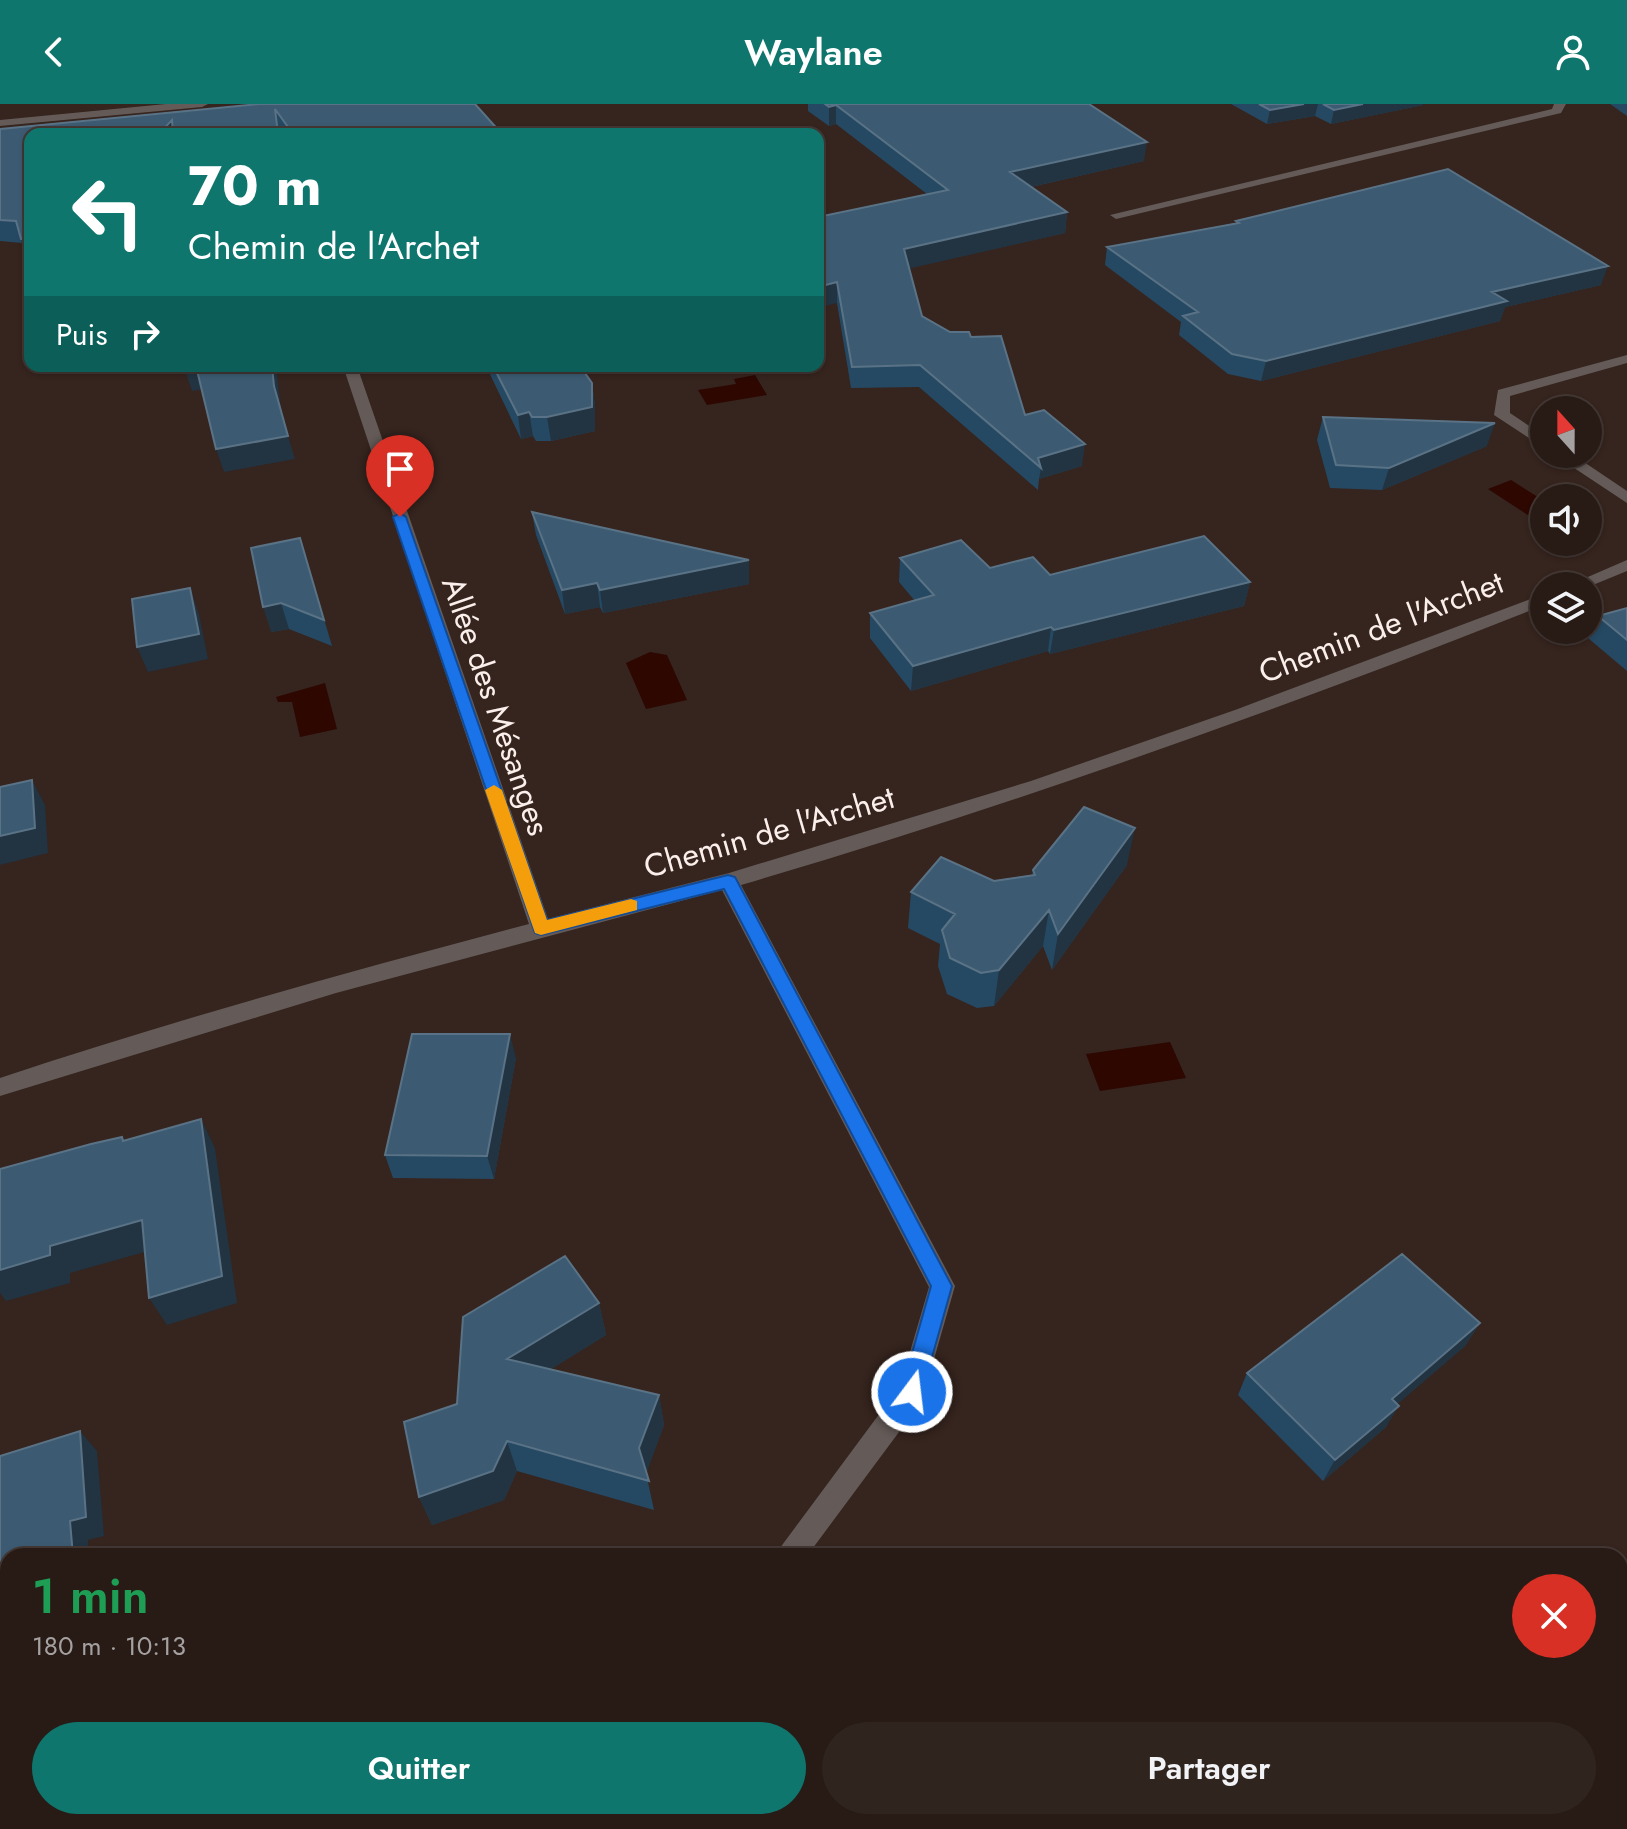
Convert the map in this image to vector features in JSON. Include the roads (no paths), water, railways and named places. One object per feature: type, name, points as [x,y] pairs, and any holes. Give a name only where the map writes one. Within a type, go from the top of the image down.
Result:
[{"type":"street","points":[[62,118],[71,104]]},
{"type":"street","points":[[0,123],[202,104]]},
{"type":"street","points":[[1116,215],[1557,111],[1560,104]]},
{"type":"street","points":[[1530,434],[1502,415],[1503,393],[1627,359]]},
{"type":"street","name":"Allée des Mésanges","points":[[352,372],[541,929]]},
{"type":"street","points":[[1582,468],[1627,498]]},
{"type":"street","points":[[1602,575],[1627,565]]},
{"type":"street","name":"Chemin de l'Archet","points":[[0,1087],[88,1057],[541,929],[728,881],[1124,756],[1530,604]]},
{"type":"street","points":[[728,881],[942,1286],[912,1392],[795,1548]]}]
